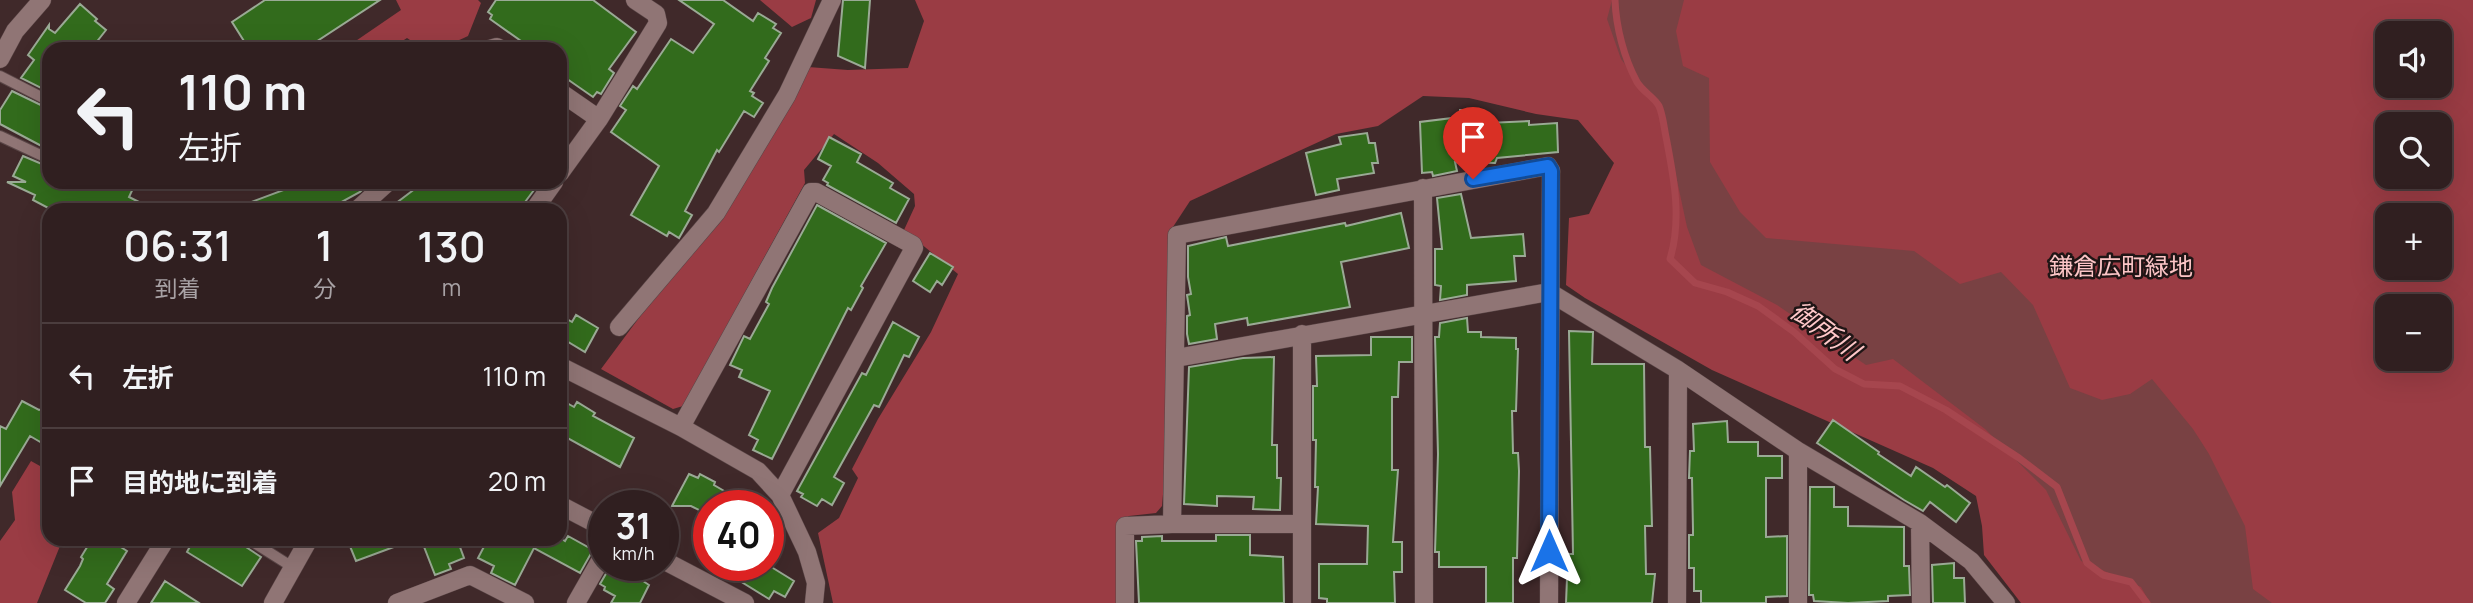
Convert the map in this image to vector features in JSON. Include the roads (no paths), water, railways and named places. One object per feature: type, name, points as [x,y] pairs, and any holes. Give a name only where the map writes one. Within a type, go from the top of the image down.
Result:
[{"type":"street","points":[[0,59],[15,31],[42,0]]},
{"type":"street","points":[[567,163],[658,23],[656,14],[635,0]]},
{"type":"street","points":[[619,327],[716,212],[787,94],[832,0]]},
{"type":"street","points":[[567,97],[598,119]]},
{"type":"street","points":[[1172,523],[1177,235],[1548,166],[1551,171],[1549,603]]},
{"type":"street","points":[[1423,188],[1424,603]]},
{"type":"street","points":[[365,203],[380,189]]},
{"type":"street","points":[[681,427],[811,192],[816,192],[913,245],[914,248],[783,490]]},
{"type":"street","points":[[1176,358],[1549,292],[1678,370],[1798,451],[1920,523],[1971,561],[2006,603]]},
{"type":"street","points":[[1302,334],[1302,603]]},
{"type":"street","points":[[567,370],[681,427],[758,471],[775,490]]},
{"type":"street","points":[[1678,370],[1678,603]]},
{"type":"street","points":[[1798,451],[1798,603]]},
{"type":"street","points":[[784,503],[807,552],[816,583],[814,603]]},
{"type":"street","points":[[567,509],[588,520]]},
{"type":"street","points":[[1125,603],[1125,526],[1172,523],[1302,524]]},
{"type":"street","points":[[1920,523],[1921,603]]},
{"type":"street","points":[[126,603],[162,546]]},
{"type":"street","points":[[273,603],[305,546]]},
{"type":"street","points":[[679,568],[745,603]]},
{"type":"street","points":[[397,603],[470,575],[525,603]]},
{"type":"street","points":[[576,603],[589,581]]},
{"type":"lane","points":[[0,76],[42,97]]},
{"type":"lane","points":[[0,136],[42,156]]},
{"type":"lane","points":[[259,546],[294,568]]},
{"type":"waterway","name":"御所川","points":[[1615,0],[1619,31],[1632,73],[1639,85],[1659,106],[1662,117],[1676,198],[1676,229],[1670,259],[1695,283],[1727,292],[1758,306],[1794,332],[1835,369],[1864,384],[1900,386],[1946,410],[2019,458],[2057,487],[2087,563],[2103,575],[2131,582],[2147,603]]},
{"type":"park label","name":"鎌倉広町緑地","points":[[2121,267]]}]
